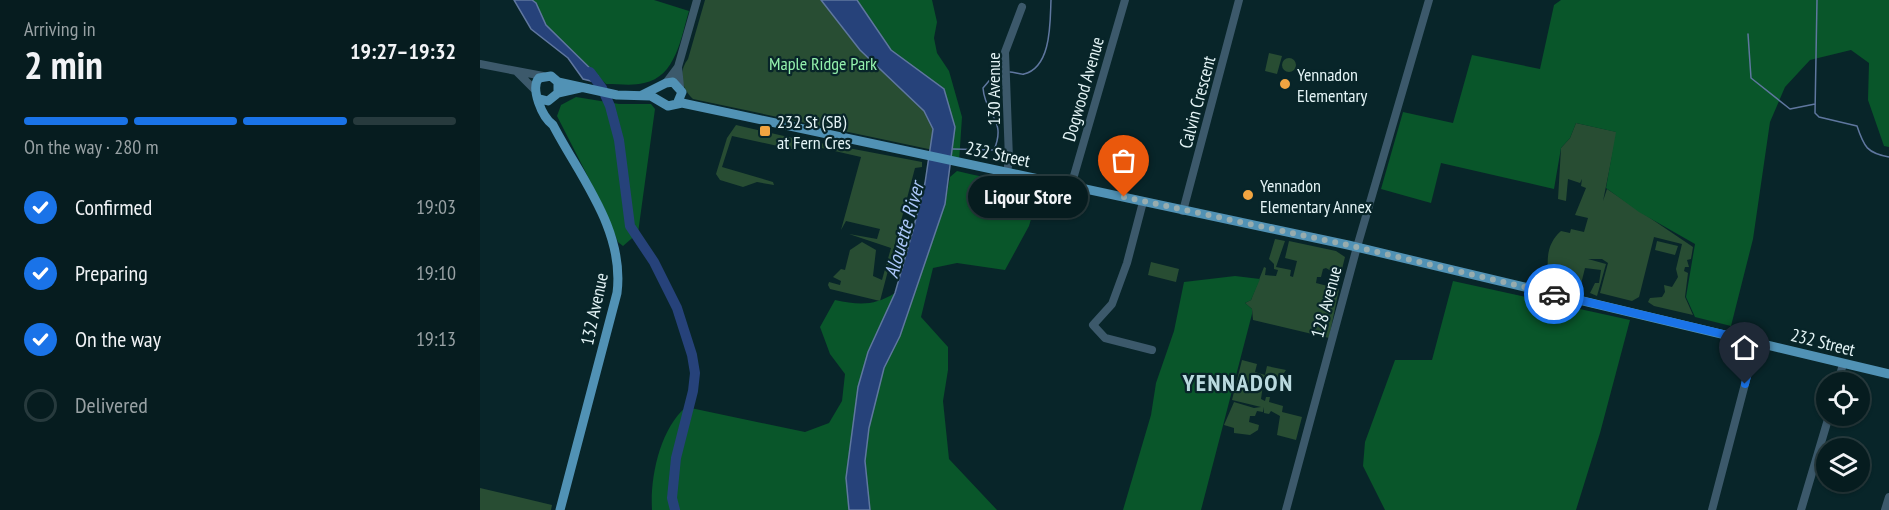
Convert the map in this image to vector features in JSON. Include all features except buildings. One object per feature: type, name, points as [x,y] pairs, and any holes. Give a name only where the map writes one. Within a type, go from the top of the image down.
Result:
[{"type":"main road","points":[[582,88],[540,99],[534,89],[536,81],[543,76],[551,76],[558,82],[582,88],[619,95],[642,95],[660,100],[668,106],[677,104],[681,89]]},
{"type":"main road","points":[[556,96],[558,82]]},
{"type":"main road","points":[[642,95],[673,82],[696,106]]},
{"type":"main road","points":[[660,100],[663,85]]},
{"type":"main road","name":"132 Avenue","points":[[553,125],[556,96]]},
{"type":"main road","name":"132 Avenue","points":[[540,99],[548,121],[553,125],[602,213],[620,270],[617,293],[560,510]]},
{"type":"main road","name":"232 Street","points":[[677,104],[696,106],[1357,247],[1889,374]]},
{"type":"street","points":[[681,89],[678,67],[697,0]]},
{"type":"street","name":"Dogwood Avenue","points":[[1071,186],[1125,0]]},
{"type":"street","name":"Calvin Crescent","points":[[1183,211],[1239,0]]},
{"type":"street","name":"128 Avenue","points":[[1286,510],[1357,247],[1429,0]]},
{"type":"street","name":"130 Avenue","points":[[1006,173],[1009,159],[1005,52],[1022,7]]},
{"type":"street","points":[[480,64],[543,76]]},
{"type":"street","points":[[663,85],[678,67]]},
{"type":"street","points":[[516,71],[534,89]]},
{"type":"street","points":[[1143,202],[1127,263],[1112,304],[1093,325],[1105,338],[1152,350]]},
{"type":"street","points":[[1712,510],[1756,342]]},
{"type":"street","points":[[1841,372],[1843,364]]},
{"type":"street","points":[[1801,510],[1826,426]]},
{"type":"street","points":[[1885,510],[1889,497]]},
{"type":"green space","points":[[532,0],[654,0],[689,11],[676,54],[663,73],[655,79],[640,84],[606,84],[546,25]]},
{"type":"green space","name":"Maple Ridge Park","points":[[705,0],[857,0],[891,50],[928,74],[952,154],[693,99],[686,90],[682,74]]},
{"type":"green space","points":[[857,0],[932,0],[937,22],[934,38],[937,53],[949,71],[962,117],[959,162],[951,160],[953,146],[944,89],[891,50]]},
{"type":"green space","points":[[1561,0],[1889,0],[1889,147],[1884,146],[1868,100],[1869,63],[1851,50],[1810,60],[1785,87],[1770,122],[1753,239],[1731,326],[1695,317],[1686,297],[1695,244],[1639,212],[1606,188],[1616,132],[1576,123],[1570,138],[1561,148],[1554,189],[1441,163],[1431,203],[1381,189],[1403,112],[1453,123],[1472,55],[1540,69],[1554,5]]},
{"type":"green space","points":[[1269,53],[1282,56],[1277,74],[1265,71]]},
{"type":"green space","points":[[1286,58],[1292,58],[1296,65],[1292,72],[1286,72],[1282,68],[1282,62]]},
{"type":"green space","points":[[576,97],[619,104],[651,104],[655,109],[638,233],[623,246],[618,242],[605,210],[557,116],[561,105]]},
{"type":"green space","points":[[1576,123],[1617,132],[1603,201],[1607,189],[1693,247],[1691,259],[1687,260],[1689,267],[1685,267],[1684,271],[1688,273],[1685,297],[1693,315],[1654,306],[1648,302],[1650,298],[1662,297],[1665,292],[1664,285],[1672,287],[1678,277],[1676,269],[1682,244],[1654,237],[1639,297],[1632,301],[1600,293],[1608,263],[1602,259],[1588,259],[1606,264],[1597,296],[1590,293],[1595,283],[1599,283],[1601,270],[1585,268],[1579,292],[1550,285],[1548,256],[1552,243],[1561,231],[1570,233],[1571,229],[1584,232],[1588,218],[1575,215],[1586,188],[1581,186],[1582,179],[1580,183],[1568,179],[1566,201],[1558,199],[1561,148],[1570,138]]},
{"type":"green space","points":[[736,125],[797,139],[796,150],[732,136],[722,167],[773,182],[774,185],[757,182],[743,187],[720,180],[716,174],[727,138]]},
{"type":"green space","points":[[807,140],[822,143],[826,147],[843,147],[922,162],[922,167],[915,168],[880,301],[830,289],[828,285],[829,282],[840,285],[841,281],[833,277],[841,269],[845,270],[850,250],[862,242],[876,250],[873,276],[882,280],[891,248],[849,234],[877,239],[880,229],[846,221],[841,230],[861,157],[805,144]]},
{"type":"green space","points":[[957,171],[1009,182],[1039,192],[1029,226],[1005,270],[957,263],[933,268],[921,317],[948,347],[948,370],[943,401],[949,459],[997,510],[870,510],[865,461],[869,428],[884,368],[900,336],[945,204],[950,177]]},
{"type":"green space","points":[[1275,239],[1285,241],[1276,267],[1291,270],[1290,276],[1293,277],[1297,261],[1285,258],[1289,241],[1336,251],[1345,257],[1339,281],[1329,279],[1331,271],[1326,268],[1323,269],[1321,277],[1317,277],[1316,283],[1339,289],[1329,338],[1253,320],[1252,309],[1245,303],[1251,300],[1264,267],[1266,268],[1265,275],[1276,276],[1278,270],[1274,269],[1274,264],[1269,259]]},
{"type":"green space","points":[[1657,241],[1678,246],[1675,255],[1655,250]]},
{"type":"green space","points":[[1151,262],[1179,269],[1176,282],[1148,275]]},
{"type":"green space","points":[[1235,276],[1260,279],[1251,300],[1245,303],[1252,309],[1252,314],[1201,510],[1123,510],[1151,415],[1156,383],[1174,331],[1184,282]]},
{"type":"green space","points":[[1453,281],[1630,320],[1600,433],[1576,510],[1385,510],[1363,466],[1365,442],[1395,360],[1432,360]]},
{"type":"green space","points":[[895,293],[868,352],[846,478],[849,510],[652,510],[655,469],[663,441],[677,416],[686,407],[805,432],[829,423],[842,401],[845,374],[830,354],[820,327],[835,300],[866,303]]},
{"type":"green space","points":[[1242,360],[1257,364],[1255,372],[1265,375],[1267,366],[1286,370],[1278,382],[1270,381],[1268,385],[1263,385],[1261,399],[1265,401],[1266,397],[1270,397],[1269,402],[1283,406],[1282,412],[1302,417],[1296,440],[1277,435],[1280,416],[1271,411],[1269,414],[1264,413],[1264,407],[1263,412],[1257,411],[1255,416],[1250,416],[1249,422],[1259,425],[1258,430],[1250,435],[1234,433],[1234,428],[1224,425],[1234,402],[1254,408],[1261,407],[1232,400]]},
{"type":"green space","points":[[480,488],[552,505],[551,510],[480,510]]},
{"type":"water","points":[[514,0],[532,0],[536,3],[546,25],[598,76],[599,83],[583,79],[568,58],[531,29]]},
{"type":"water","points":[[821,0],[857,0],[891,50],[944,89],[955,127],[945,204],[900,336],[884,368],[869,428],[865,461],[870,510],[849,510],[846,478],[858,387],[868,352],[895,293],[925,183],[933,129],[924,111],[860,50]]},
{"type":"waterway","points":[[1010,72],[1024,74],[1033,70],[1040,62],[1048,42],[1051,0]]},
{"type":"waterway","points":[[1817,0],[1815,113],[1819,117],[1857,126],[1867,148],[1889,157]]},
{"type":"waterway","points":[[1748,34],[1751,78],[1790,109],[1815,104]]},
{"type":"waterway","points":[[590,72],[602,88],[610,106],[619,140],[630,226],[654,262],[677,308],[692,355],[695,373],[693,391],[676,458],[672,498],[675,510]]},
{"type":"waterway","points":[[953,149],[994,150],[997,140],[997,124],[987,105],[983,88],[994,75],[1000,76]]},
{"type":"way so far","points":[[1124,197],[1348,245],[1554,294]]},
{"type":"place","name":"Yennadon Elementary","points":[[1285,84]]},
{"type":"place","name":"232 St (SB) at Fern Cres","points":[[765,131]]},
{"type":"place","name":"Yennadon Elementary Annex","points":[[1248,195]]},
{"type":"place","name":"Liqour Store","points":[[1124,197]]},
{"type":"district","name":"YENNADON","points":[[1238,382]]},
{"type":"route","points":[[1554,294],[1756,342],[1745,384]]},
{"type":"water label","name":"Alouette River","points":[[904,230]]}]
